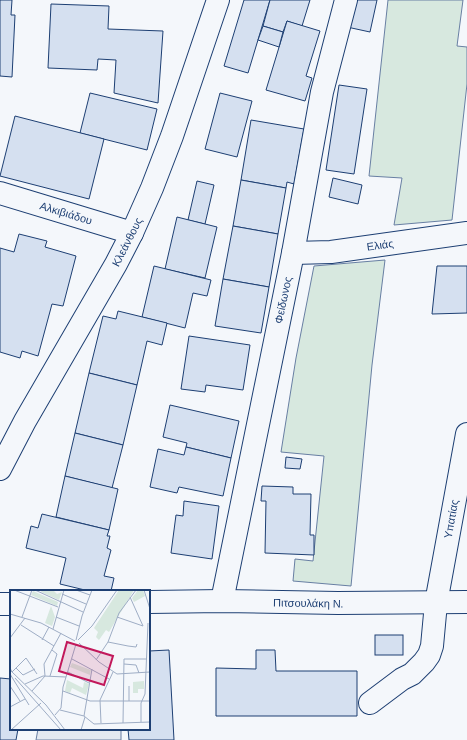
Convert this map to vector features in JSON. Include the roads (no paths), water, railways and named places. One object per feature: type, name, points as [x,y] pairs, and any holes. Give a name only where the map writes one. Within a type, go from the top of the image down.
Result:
[{"type":"street","name":"Κλεάνθους","points":[[0,469],[25,421],[116,264],[132,233],[152,188],[172,136],[218,0]]},
{"type":"street","name":"Φείδωνος","points":[[222,601],[293,253],[322,92],[346,0]]},
{"type":"street","name":"Αλκιβιάδου","points":[[0,193],[132,233]]},
{"type":"street","name":"Ελιάς","points":[[293,253],[331,252],[467,233]]},
{"type":"street","name":"Υπατίας","points":[[370,702],[402,679],[412,674],[429,655],[432,646],[436,603],[467,434]]},
{"type":"street","name":"Πιτσουλάκη Ν.","points":[[150,602],[222,601],[338,604],[467,602]]}]
